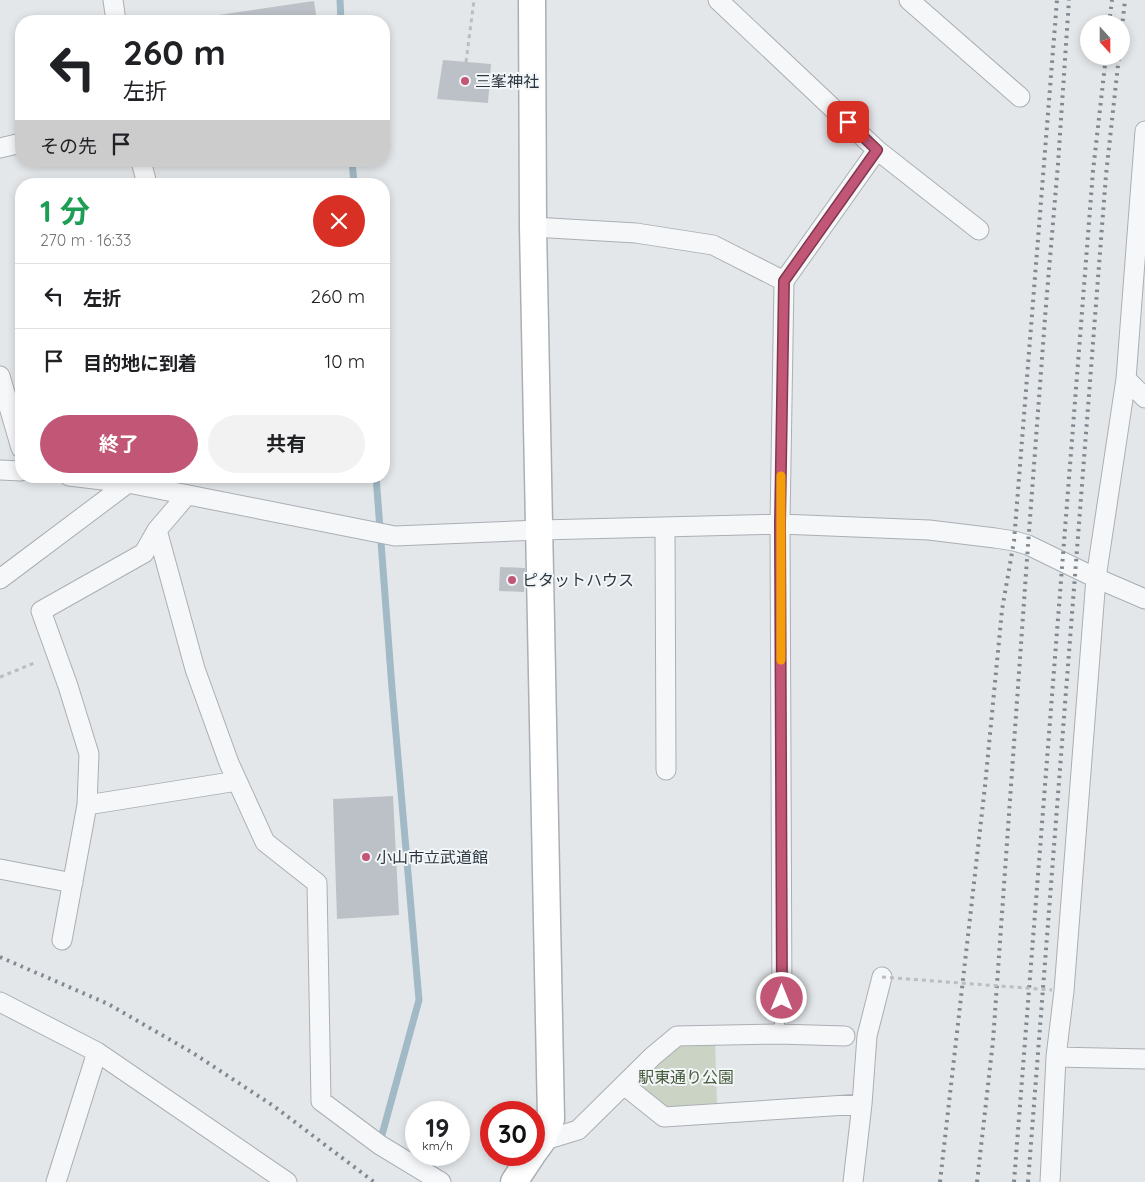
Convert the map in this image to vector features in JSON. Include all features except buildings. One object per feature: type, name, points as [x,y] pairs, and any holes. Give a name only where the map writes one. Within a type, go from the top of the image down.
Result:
[{"type":"street","points":[[113,0],[115,15]]},
{"type":"street","points":[[532,0],[533,227],[551,1119],[545,1131]]},
{"type":"street","points":[[718,0],[877,150],[979,230]]},
{"type":"street","points":[[909,0],[1020,97]]},
{"type":"street","points":[[1050,1182],[1058,990],[1096,578],[1126,379],[1140,249],[1145,131]]},
{"type":"street","points":[[0,148],[15,144]]},
{"type":"street","points":[[782,1004],[780,524],[784,281],[877,150]]},
{"type":"street","points":[[533,227],[636,233],[713,246],[784,281]]},
{"type":"street","points":[[0,376],[15,427]]},
{"type":"street","points":[[1126,379],[1145,398]]},
{"type":"street","points":[[0,470],[15,471]]},
{"type":"street","points":[[0,579],[128,483],[395,536],[780,524],[929,530],[1014,541],[1028,545],[1145,599]]},
{"type":"street","points":[[62,940],[87,805],[89,754],[68,686],[41,611],[144,553],[157,530],[187,495]]},
{"type":"street","points":[[665,528],[666,770]]},
{"type":"street","points":[[157,530],[195,669],[229,763],[265,842],[317,883],[321,1101],[389,1150],[441,1182]]},
{"type":"street","points":[[87,805],[237,780]]},
{"type":"street","points":[[0,869],[73,882]]},
{"type":"street","points":[[853,1182],[862,1104],[856,1036],[882,977]]},
{"type":"street","points":[[0,1002],[97,1052],[287,1182]]},
{"type":"street","points":[[545,1145],[578,1130],[652,1056],[677,1036],[778,1034],[856,1036]]},
{"type":"street","points":[[56,1182],[97,1052]]},
{"type":"street","points":[[1056,1057],[1145,1059]]},
{"type":"street","points":[[624,1085],[664,1117],[862,1104]]},
{"type":"street","points":[[514,1182],[525,1166]]},
{"type":"lane","points":[[778,1034],[782,1004]]},
{"type":"path","points":[[466,62],[474,0]]},
{"type":"path","points":[[0,678],[56,655]]},
{"type":"path","points":[[882,977],[1058,990]]},
{"type":"green space","name":"駅東通り公園","points":[[715,1041],[717,1104],[665,1111],[636,1081],[676,1044]]},
{"type":"waterway","points":[[340,0],[341,15]]},
{"type":"waterway","points":[[353,167],[353,178]]},
{"type":"waterway","points":[[377,483],[419,1000],[380,1142]]},
{"type":"railway","points":[[940,1182],[985,786],[1002,610],[1014,541],[1057,0]]},
{"type":"railway","points":[[977,1182],[993,1041],[1069,0]]},
{"type":"railway","points":[[1110,15],[1112,0]]},
{"type":"railway","points":[[1123,15],[1125,0]]},
{"type":"railway","points":[[1014,1182],[1093,171],[1105,65]]},
{"type":"railway","points":[[1028,1182],[1106,175],[1118,65]]},
{"type":"railway","points":[[0,957],[108,1004],[193,1053],[275,1107],[374,1182]]},
{"type":"slow traffic","points":[[781,476],[781,660]]},
{"type":"place","name":"三峯神社","points":[[465,81]]},
{"type":"place","name":"ピタットハウス","points":[[512,580]]},
{"type":"place","name":"小山市立武道館","points":[[366,857]]},
{"type":"route","points":[[782,998],[780,524],[784,281],[877,150],[848,122]]}]
